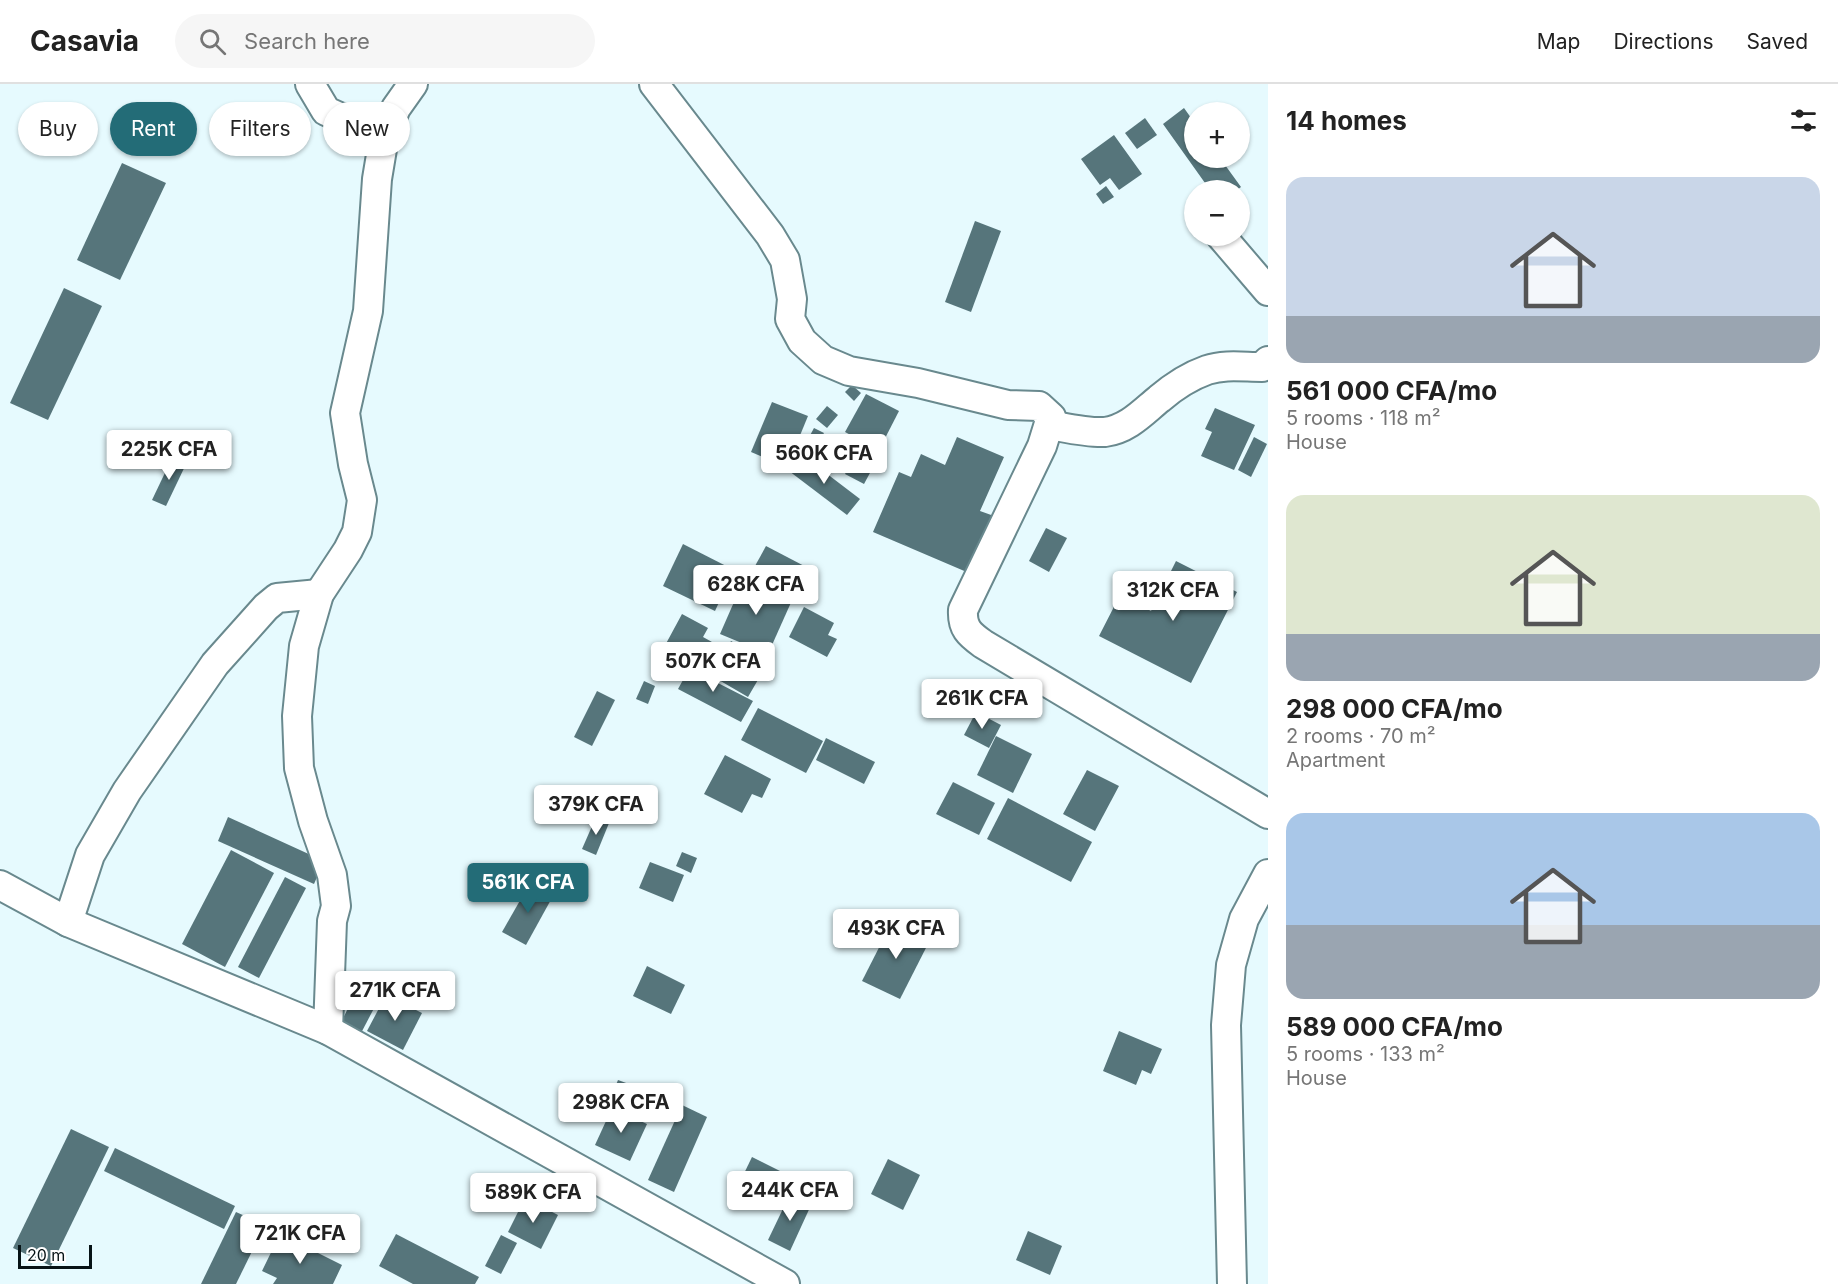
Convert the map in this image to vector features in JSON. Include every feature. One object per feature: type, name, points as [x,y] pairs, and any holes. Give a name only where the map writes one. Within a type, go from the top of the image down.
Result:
[{"type":"street","points":[[310,84],[323,106]]},
{"type":"street","points":[[400,102],[413,84]]},
{"type":"street","points":[[654,84],[770,235],[785,260],[792,299],[790,319],[802,341],[823,360],[849,371],[918,383],[1008,405],[1039,406],[1051,417],[1042,446],[963,610],[963,623],[969,634],[1268,814]]},
{"type":"street","points":[[328,1030],[332,921],[336,906],[332,875],[313,820],[299,768],[297,716],[304,646],[320,594],[357,532],[362,500],[353,464],[345,412],[368,310],[377,179],[381,156]]},
{"type":"street","points":[[1230,246],[1268,291]]},
{"type":"street","points":[[1050,425],[1103,432],[1117,429],[1137,419],[1181,383],[1207,370],[1229,366],[1262,367],[1268,361]]},
{"type":"street","points":[[68,922],[90,855],[128,791],[215,664],[266,607],[278,598],[320,594]]},
{"type":"street","points":[[1232,1284],[1226,1025],[1232,965],[1244,919],[1268,874]]},
{"type":"street","points":[[0,885],[68,922],[328,1030],[785,1284]]},
{"type":"building","points":[[1184,108],[1184,153],[1163,124]]},
{"type":"building","points":[[1145,118],[1157,135],[1137,149],[1125,133]]},
{"type":"building","points":[[1114,135],[1142,174],[1119,190],[1110,178],[1100,185],[1081,159]]},
{"type":"building","points":[[122,163],[166,183],[120,280],[77,260]]},
{"type":"building","points":[[1194,168],[1227,168],[1236,180],[1203,180]]},
{"type":"building","points":[[1106,186],[1114,197],[1103,204],[1096,194]]},
{"type":"building","points":[[975,221],[1001,231],[971,312],[945,302]]},
{"type":"building","points":[[64,288],[102,306],[48,420],[10,403]]},
{"type":"building","points":[[852,385],[861,393],[854,401],[845,392]]},
{"type":"building","points":[[866,394],[899,411],[879,450],[845,432]]},
{"type":"building","points":[[772,402],[808,416],[787,467],[751,452]]},
{"type":"building","points":[[827,406],[838,415],[827,428],[816,419]]},
{"type":"building","points":[[1215,408],[1255,425],[1234,470],[1201,456],[1212,432],[1205,429]]},
{"type":"building","points":[[814,428],[824,433],[811,457],[801,452]]},
{"type":"building","points":[[957,437],[1004,457],[980,511],[994,516],[969,573],[873,532],[899,472],[911,477],[921,454],[945,465]]},
{"type":"building","points":[[1254,437],[1267,444],[1251,477],[1238,470]]},
{"type":"building","points":[[859,447],[878,458],[864,484],[845,474]]},
{"type":"building","points":[[801,454],[860,499],[847,515],[789,471]]},
{"type":"building","points":[[173,456],[187,462],[166,506],[152,500]]},
{"type":"building","points":[[1046,528],[1067,538],[1049,572],[1029,561]]},
{"type":"building","points":[[683,544],[734,570],[715,611],[663,586]]},
{"type":"building","points":[[766,546],[810,569],[797,596],[750,575]]},
{"type":"building","points":[[1176,561],[1237,592],[1191,683],[1099,636],[1120,595],[1151,611]]},
{"type":"building","points":[[745,577],[793,598],[768,654],[720,634]]},
{"type":"building","points":[[804,607],[834,623],[828,635],[837,639],[827,657],[789,637]]},
{"type":"building","points":[[682,614],[708,628],[703,637],[721,647],[714,660],[709,657],[701,671],[662,651]]},
{"type":"building","points":[[731,641],[754,654],[752,658],[766,666],[748,697],[712,676]]},
{"type":"building","points":[[679,663],[753,701],[741,722],[678,689],[683,680],[673,675]]},
{"type":"building","points":[[644,681],[655,686],[648,704],[636,699]]},
{"type":"building","points":[[597,691],[615,700],[592,746],[574,737]]},
{"type":"building","points":[[758,708],[823,741],[806,773],[741,740]]},
{"type":"building","points":[[976,712],[1001,725],[989,748],[964,735]]},
{"type":"building","points":[[996,736],[1032,754],[1013,793],[977,775]]},
{"type":"building","points":[[826,738],[875,762],[864,784],[816,760]]},
{"type":"building","points":[[725,755],[771,779],[762,798],[752,794],[742,813],[704,794]]},
{"type":"building","points":[[1087,770],[1119,786],[1095,831],[1063,814]]},
{"type":"building","points":[[953,782],[995,803],[979,835],[936,814]]},
{"type":"building","points":[[1008,798],[1092,842],[1071,882],[987,839]]},
{"type":"building","points":[[228,817],[324,861],[314,884],[218,841]]},
{"type":"building","points":[[596,817],[609,823],[596,855],[582,849]]},
{"type":"building","points":[[231,850],[274,873],[225,967],[182,944]]},
{"type":"building","points":[[682,852],[697,858],[691,873],[676,866]]},
{"type":"building","points":[[650,862],[684,875],[673,902],[639,888]]},
{"type":"building","points":[[285,877],[306,888],[259,978],[238,967]]},
{"type":"building","points":[[530,883],[553,896],[526,945],[502,932]]},
{"type":"building","points":[[892,922],[930,940],[900,999],[862,981]]},
{"type":"building","points":[[647,966],[685,985],[671,1014],[633,996]]},
{"type":"building","points":[[361,983],[382,993],[360,1035],[340,1024]]},
{"type":"building","points":[[386,995],[422,1013],[403,1050],[367,1031]]},
{"type":"building","points":[[1119,1031],[1162,1049],[1151,1074],[1142,1070],[1136,1085],[1103,1071]]},
{"type":"building","points":[[618,1080],[667,1098],[660,1116],[611,1097]]},
{"type":"building","points":[[682,1105],[707,1117],[674,1192],[648,1180]]},
{"type":"building","points":[[612,1108],[647,1124],[630,1161],[595,1145]]},
{"type":"building","points":[[71,1129],[109,1147],[51,1266],[13,1248]]},
{"type":"building","points":[[115,1148],[235,1206],[224,1229],[104,1171]]},
{"type":"building","points":[[752,1157],[784,1173],[768,1206],[736,1190]]},
{"type":"building","points":[[888,1159],[920,1175],[903,1210],[871,1194]]},
{"type":"building","points":[[791,1192],[812,1203],[790,1251],[768,1240]]},
{"type":"building","points":[[525,1198],[558,1215],[541,1249],[508,1232]]},
{"type":"building","points":[[236,1212],[265,1225],[236,1284],[201,1284]]},
{"type":"building","points":[[1028,1231],[1062,1246],[1050,1275],[1016,1260]]},
{"type":"building","points":[[280,1234],[342,1265],[333,1284],[273,1284],[277,1278],[262,1271]]},
{"type":"building","points":[[396,1234],[479,1277],[475,1284],[413,1284],[379,1266]]},
{"type":"building","points":[[501,1235],[517,1243],[501,1274],[485,1266]]}]
